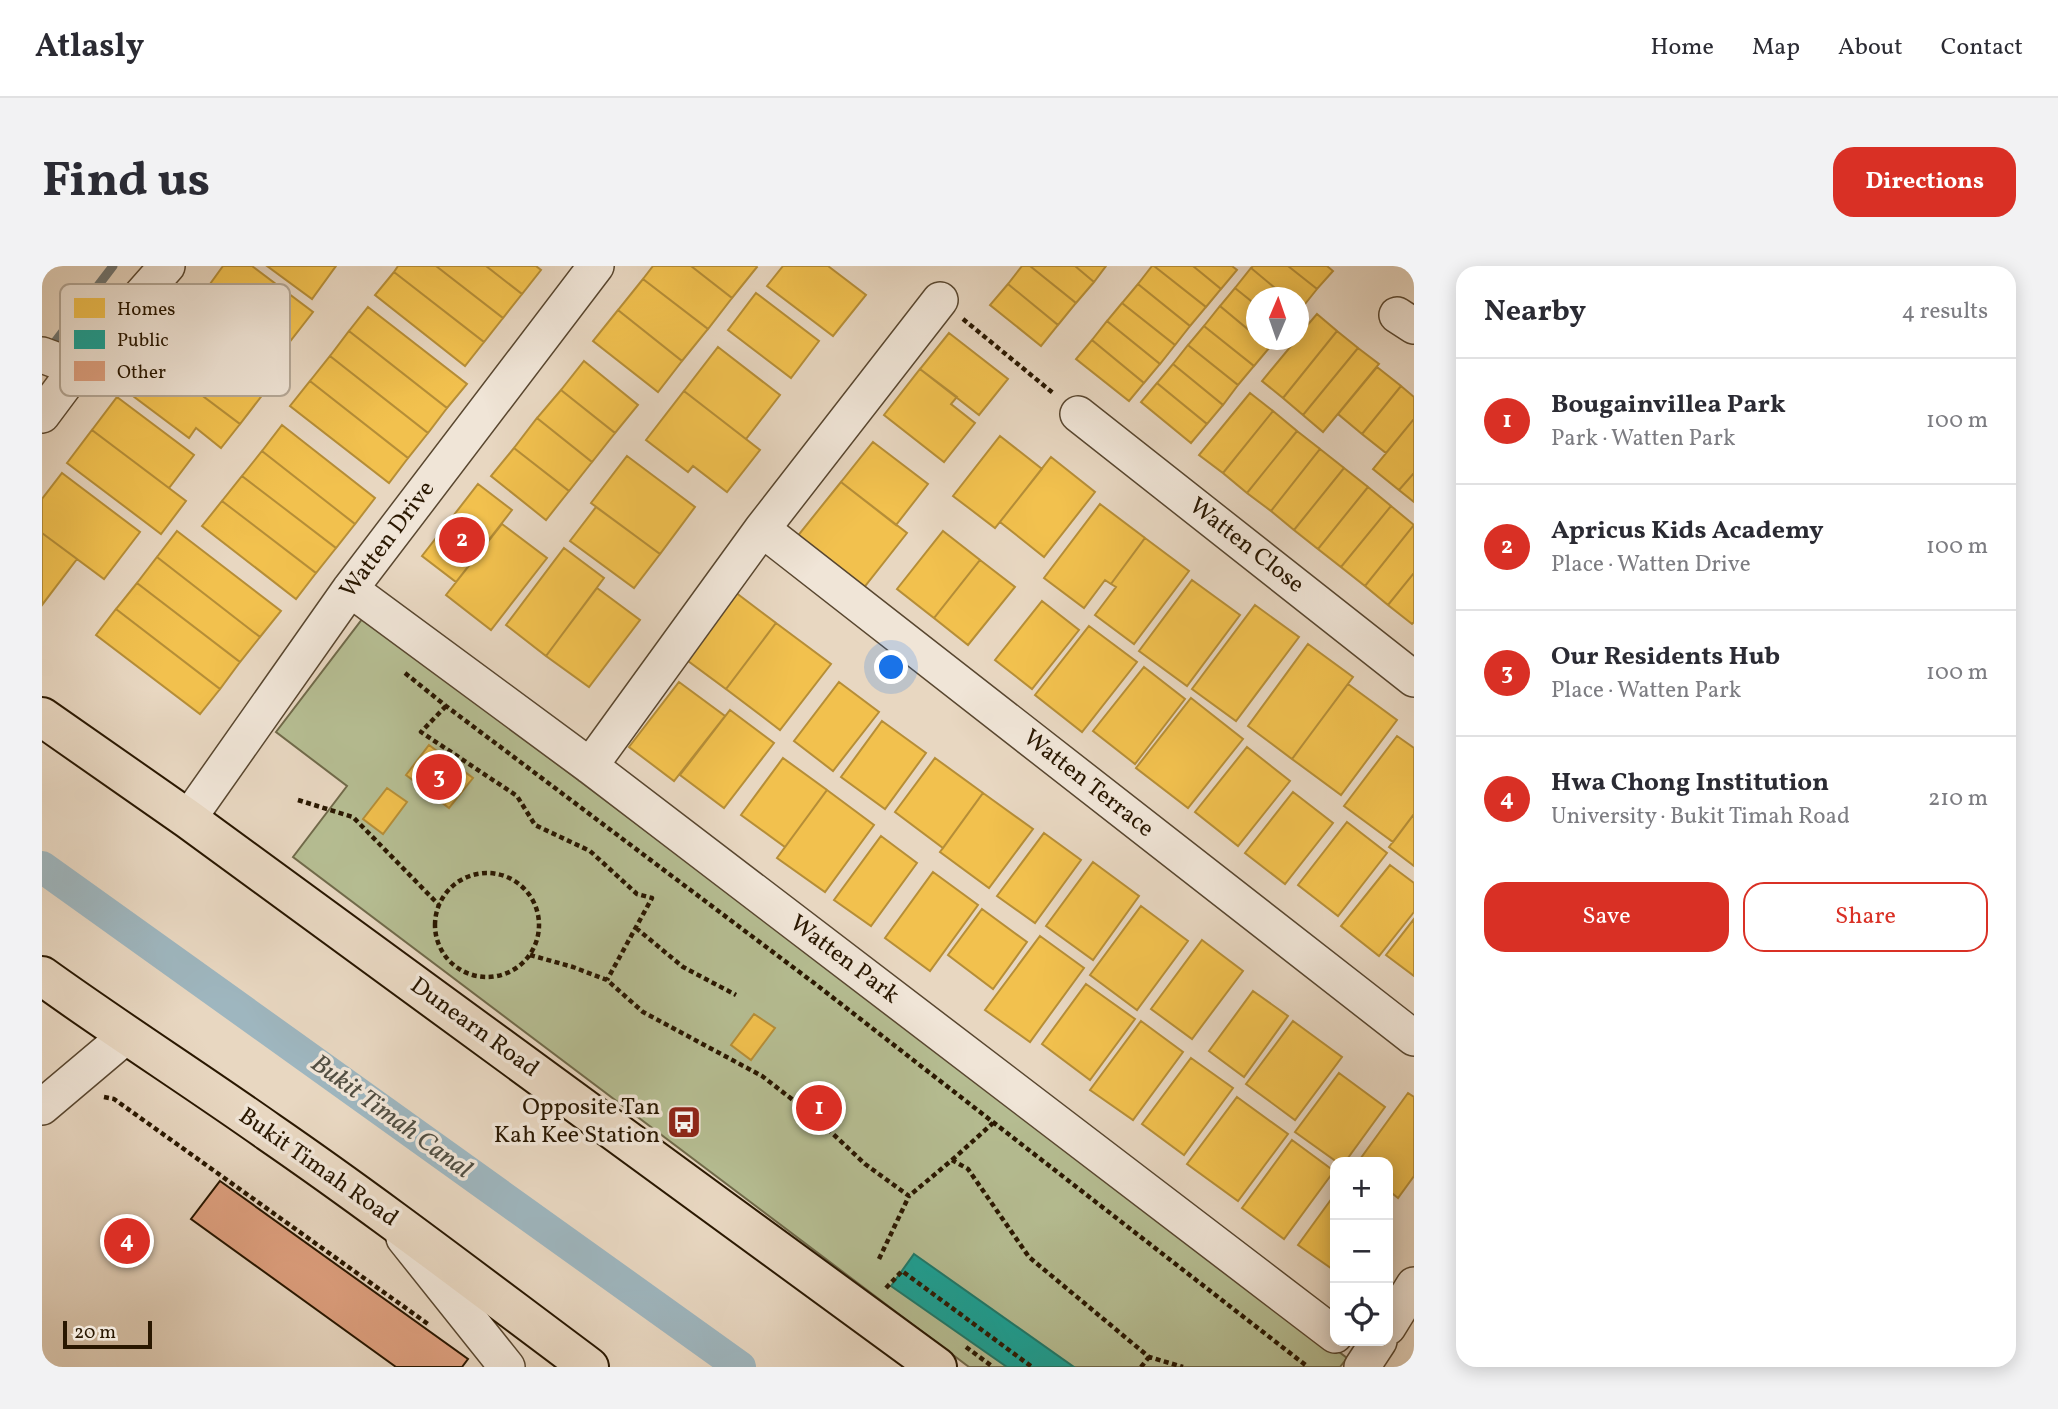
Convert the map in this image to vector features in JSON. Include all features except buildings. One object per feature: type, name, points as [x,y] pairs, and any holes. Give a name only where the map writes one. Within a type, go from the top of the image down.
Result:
[{"type":"highway","name":"Dunearn Road","points":[[42,717],[188,819],[937,1367]]},
{"type":"highway","name":"Bukit Timah Road","points":[[42,976],[387,1217],[589,1367]]},
{"type":"street","points":[[147,284],[167,266]]},
{"type":"street","name":"Watten Drive","points":[[188,819],[351,589],[596,266]]},
{"type":"street","points":[[590,766],[762,529],[940,300]]},
{"type":"street","points":[[42,415],[59,361]]},
{"type":"street","name":"Watten Close","points":[[1078,414],[1414,679]]},
{"type":"street","name":"Watten Terrace","points":[[762,529],[1414,1038]]},
{"type":"street","name":"Watten Park","points":[[351,589],[590,766],[1330,1331]]},
{"type":"street","points":[[52,1099],[125,1036]]},
{"type":"street","points":[[387,1217],[507,1367]]},
{"type":"street","points":[[1393,1318],[1414,1285]]},
{"type":"path","points":[[940,300],[1078,414]]},
{"type":"path","points":[[397,666],[446,706],[818,986],[1308,1367]]},
{"type":"path","points":[[446,706],[421,732],[517,796],[534,825],[590,851],[637,894],[652,898],[607,980]]},
{"type":"path","points":[[298,800],[352,817],[439,905]]},
{"type":"path","points":[[478,873],[496,873],[513,879],[526,889],[536,905],[540,922],[538,939],[530,955],[519,967],[504,975],[487,977],[470,974],[455,966],[443,954],[436,938],[435,921],[439,905],[448,890],[461,879],[478,873]]},
{"type":"path","points":[[636,928],[683,967],[736,995]]},
{"type":"path","points":[[530,955],[607,980],[643,1012],[762,1076],[815,1117],[865,1164],[909,1196]]},
{"type":"path","points":[[879,1259],[909,1196],[1022,1096]]},
{"type":"path","points":[[52,1099],[114,1099],[433,1328]]},
{"type":"path","points":[[952,1160],[968,1169],[1029,1257],[1149,1357],[1183,1367]]},
{"type":"path","points":[[902,1271],[1029,1366]]},
{"type":"path","points":[[1141,1367],[1149,1357]]},
{"type":"green space","points":[[363,618],[1347,1358],[1340,1367],[969,1367],[293,857],[347,786],[276,732]]},
{"type":"waterway","points":[[99,284],[113,266]]},
{"type":"waterway","points":[[48,351],[60,335]]},
{"type":"waterway","name":"Bukit Timah Canal","points":[[42,867],[740,1367]]},
{"type":"place","name":"Apricus Kids Academy","points":[[462,540]]},
{"type":"place","name":"Our Residents Hub","points":[[439,777]]},
{"type":"place","name":"Bougainvillea Park","points":[[819,1108]]},
{"type":"place","name":"Opposite Tan Kah Kee Station","points":[[684,1122]]},
{"type":"place","name":"Hwa Chong Institution","points":[[127,1241]]}]
